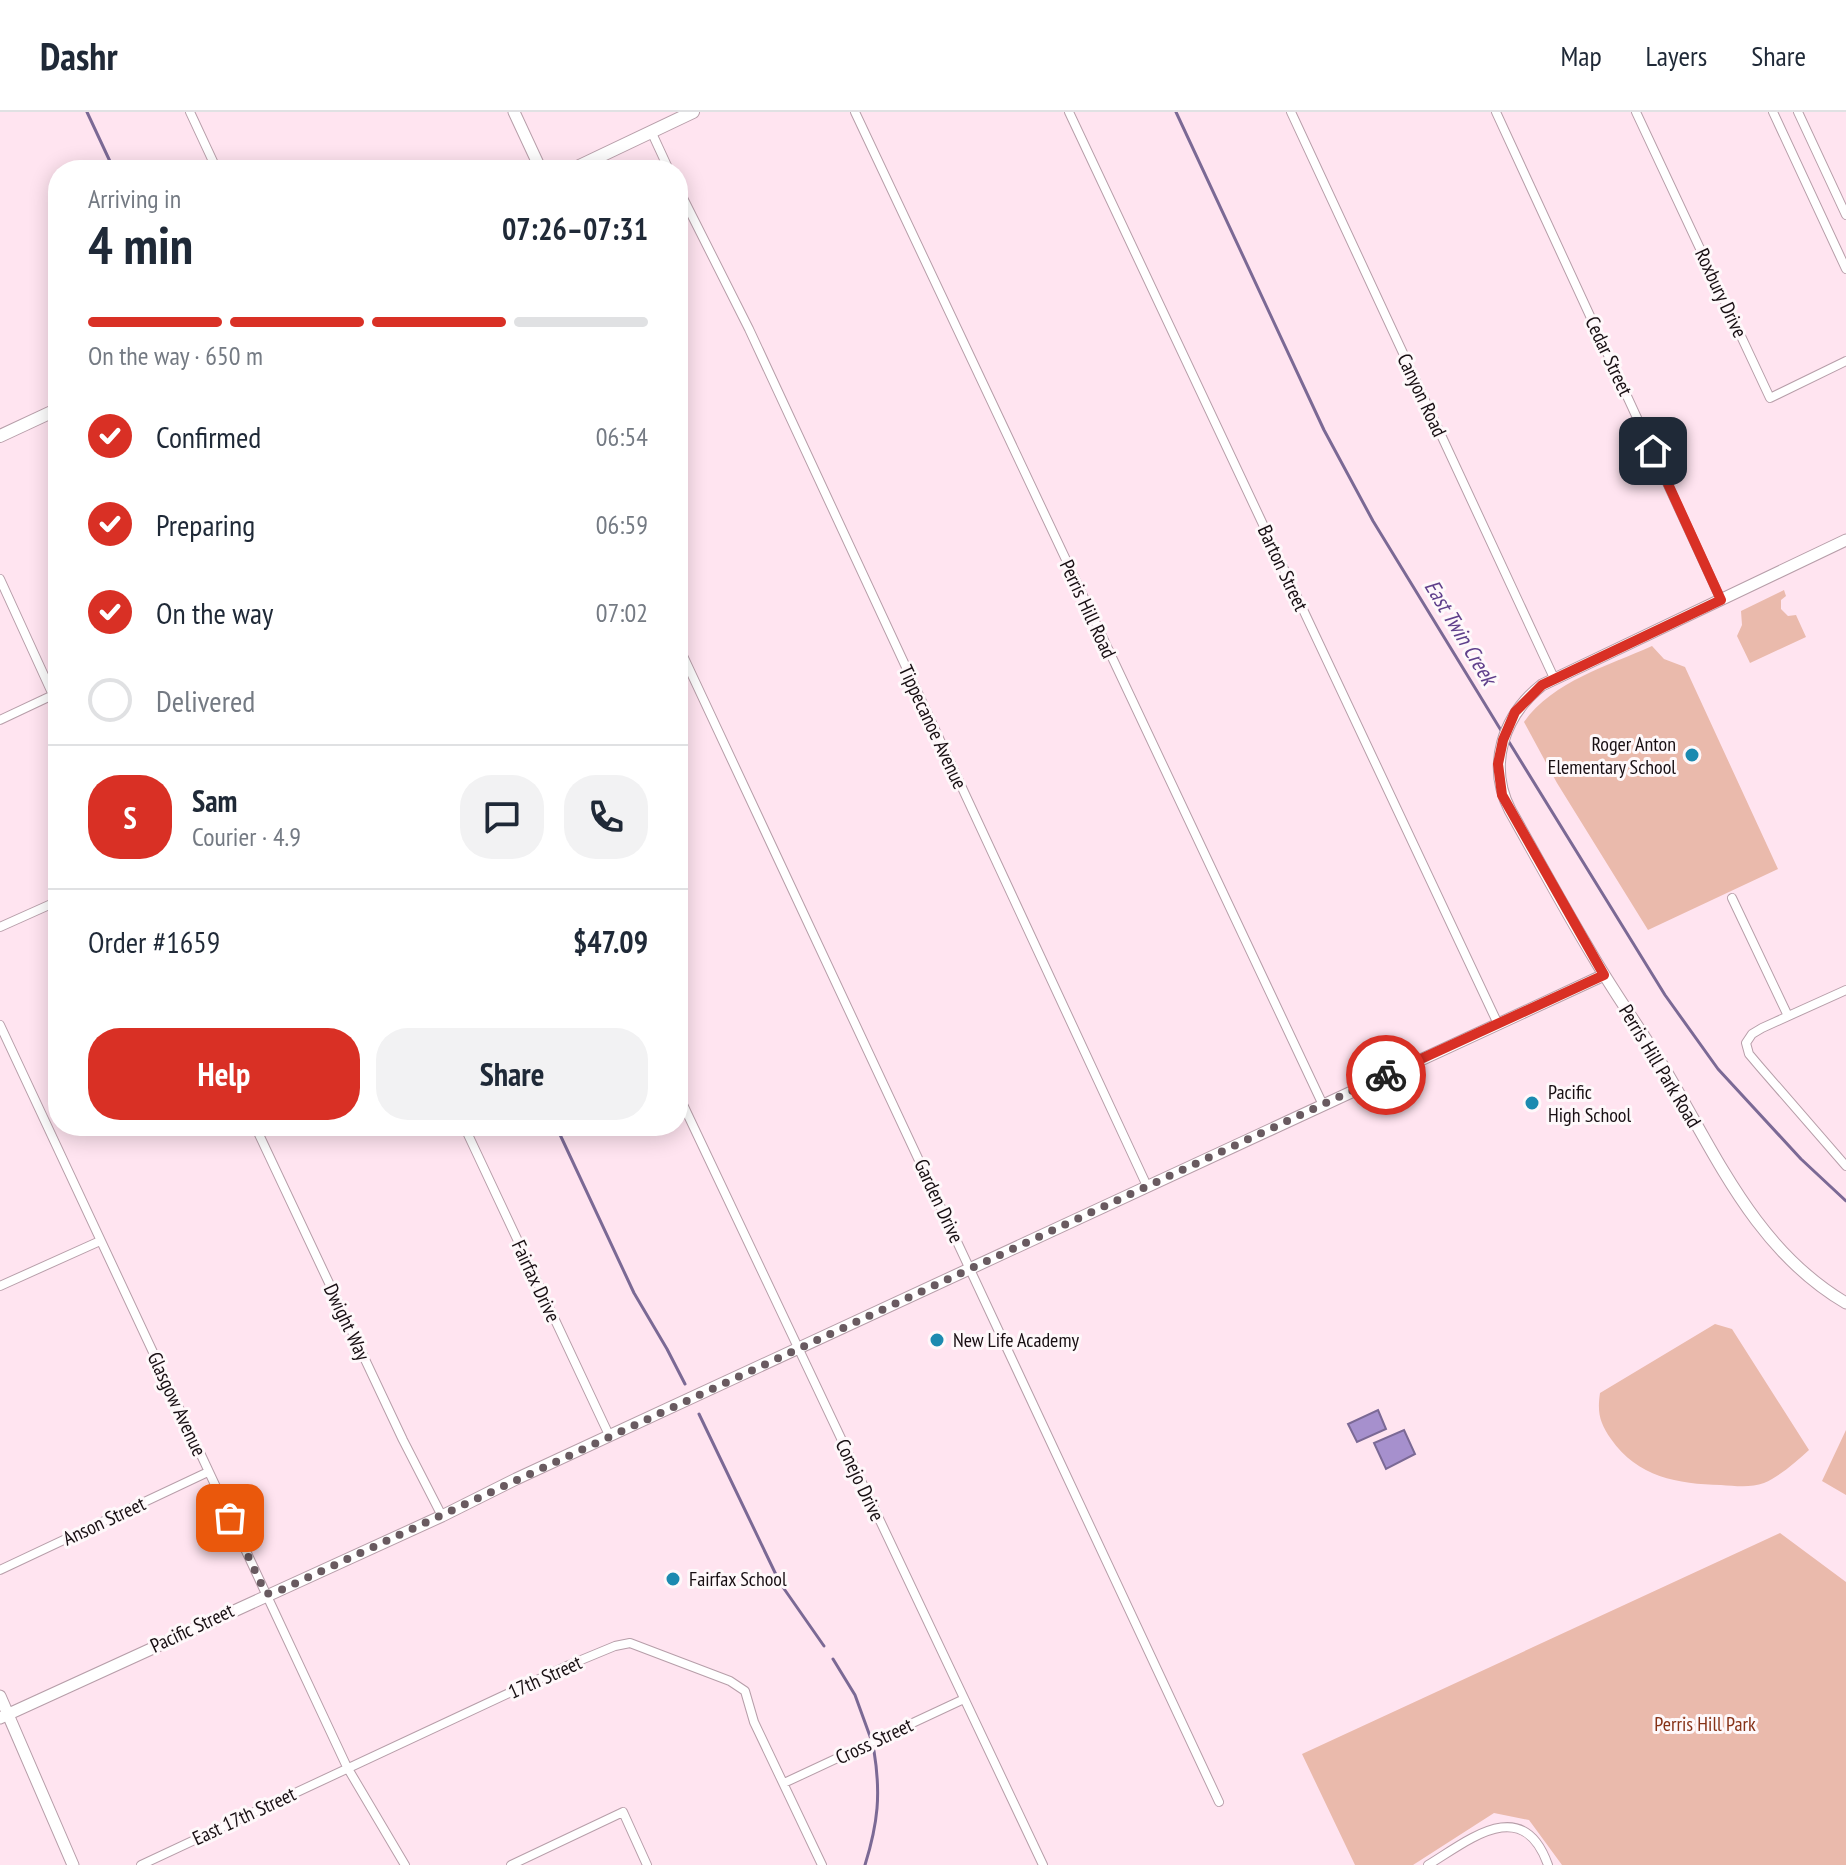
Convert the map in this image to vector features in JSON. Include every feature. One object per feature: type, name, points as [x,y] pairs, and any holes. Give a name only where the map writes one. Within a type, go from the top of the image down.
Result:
[{"type":"main road","points":[[592,160],[693,112]]},
{"type":"main road","points":[[0,436],[48,414]]},
{"type":"street","points":[[190,112],[212,160]]},
{"type":"street","points":[[514,112],[536,160]]},
{"type":"street","name":"Perris Hill Road","points":[[855,112],[1323,1105]]},
{"type":"street","name":"Barton Street","points":[[1069,112],[1498,1024]]},
{"type":"street","name":"Canyon Road","points":[[1291,112],[1554,678]]},
{"type":"street","name":"Cedar Street","points":[[1496,112],[1721,600]]},
{"type":"street","name":"Roxbury Drive","points":[[1636,112],[1770,398],[1846,361]]},
{"type":"street","points":[[1773,112],[1846,269]]},
{"type":"street","points":[[1798,112],[1846,215]]},
{"type":"street","points":[[651,131],[664,160]]},
{"type":"street","name":"Tippecanoe Avenue","points":[[688,209],[755,343],[1147,1186]]},
{"type":"street","points":[[1554,678],[1846,540]]},
{"type":"street","points":[[0,579],[48,684]]},
{"type":"street","name":"Garden Drive","points":[[688,666],[1219,1802]]},
{"type":"street","name":"Perris Hill Park Road","points":[[1554,678],[1532,693],[1513,715],[1498,764],[1499,783],[1506,803],[1604,975],[1665,1071],[1745,1209],[1769,1240],[1796,1267],[1846,1303]]},
{"type":"street","points":[[0,720],[48,697]]},
{"type":"street","points":[[1732,898],[1788,1016]]},
{"type":"street","points":[[0,927],[48,905]]},
{"type":"street","name":"Pacific Street","points":[[4,1716],[442,1516],[609,1435],[1604,975]]},
{"type":"street","points":[[1846,990],[1752,1034],[1746,1043],[1749,1054],[1846,1166]]},
{"type":"street","name":"Glasgow Avenue","points":[[0,1025],[48,1129]]},
{"type":"street","name":"Conejo Drive","points":[[688,1115],[1043,1865]]},
{"type":"street","name":"Glasgow Avenue","points":[[51,1136],[347,1767],[405,1865]]},
{"type":"street","name":"Dwight Way","points":[[260,1136],[442,1516]]},
{"type":"street","name":"Fairfax Drive","points":[[469,1136],[609,1435]]},
{"type":"street","points":[[0,1286],[100,1241]]},
{"type":"street","name":"Anson Street","points":[[0,1570],[208,1472]]},
{"type":"street","name":"17th Street","points":[[347,1767],[615,1646],[630,1643],[730,1681],[745,1691],[754,1722],[784,1783]]},
{"type":"street","points":[[0,1696],[4,1716],[73,1865]]},
{"type":"street","name":"Cross Street","points":[[784,1783],[964,1699]]},
{"type":"street","name":"East 17th Street","points":[[141,1865],[347,1767]]},
{"type":"street","points":[[784,1783],[822,1865]]},
{"type":"street","points":[[511,1865],[623,1812],[647,1865]]},
{"type":"street","points":[[1428,1865],[1484,1832],[1496,1827],[1517,1827],[1531,1837],[1548,1865]]},
{"type":"green space","points":[[1784,590],[1786,596],[1781,600],[1781,609],[1788,616],[1796,615],[1806,637],[1750,663],[1737,636],[1742,625],[1741,611]]},
{"type":"green space","points":[[1652,646],[1664,659],[1685,667],[1778,869],[1648,930],[1557,783],[1524,722],[1536,708],[1566,685]]},
{"type":"green space","points":[[1715,1324],[1732,1329],[1809,1450],[1782,1473],[1759,1485],[1689,1483],[1660,1476],[1621,1452],[1600,1418],[1600,1393]]},
{"type":"green space","points":[[1846,1430],[1846,1495],[1822,1481]]},
{"type":"green space","name":"Perris Hill Park","points":[[1780,1533],[1846,1582],[1846,1865],[1562,1865],[1529,1820],[1494,1813],[1413,1865],[1355,1865],[1302,1754]]},
{"type":"shaded area","points":[[1378,1410],[1386,1429],[1357,1442],[1348,1424]]},
{"type":"shaded area","points":[[1404,1430],[1415,1454],[1386,1469],[1374,1443]]},
{"type":"waterway","points":[[87,112],[109,160]]},
{"type":"waterway","name":"East Twin Creek","points":[[1176,112],[1324,430],[1373,521],[1502,732]]},
{"type":"waterway","name":"East Twin Creek","points":[[1509,742],[1665,995],[1718,1069],[1801,1159],[1846,1201]]},
{"type":"waterway","points":[[561,1136],[634,1293],[685,1384]]},
{"type":"waterway","points":[[699,1414],[780,1583],[824,1646]]},
{"type":"waterway","points":[[833,1659],[855,1695],[871,1739]]},
{"type":"waterway","points":[[865,1865],[877,1808],[874,1751]]},
{"type":"way so far","points":[[230,1518],[266,1594],[281,1590],[1386,1075]]},
{"type":"place","name":"Roger Anton Elementary School","points":[[1692,755]]},
{"type":"place","name":"Pacific High School","points":[[1532,1103]]},
{"type":"place","name":"New Life Academy","points":[[937,1340]]},
{"type":"place","name":"Fairfax School","points":[[673,1579]]},
{"type":"route","points":[[1386,1075],[1604,975],[1502,795],[1498,759],[1515,712],[1542,685],[1721,600],[1653,451]]}]
